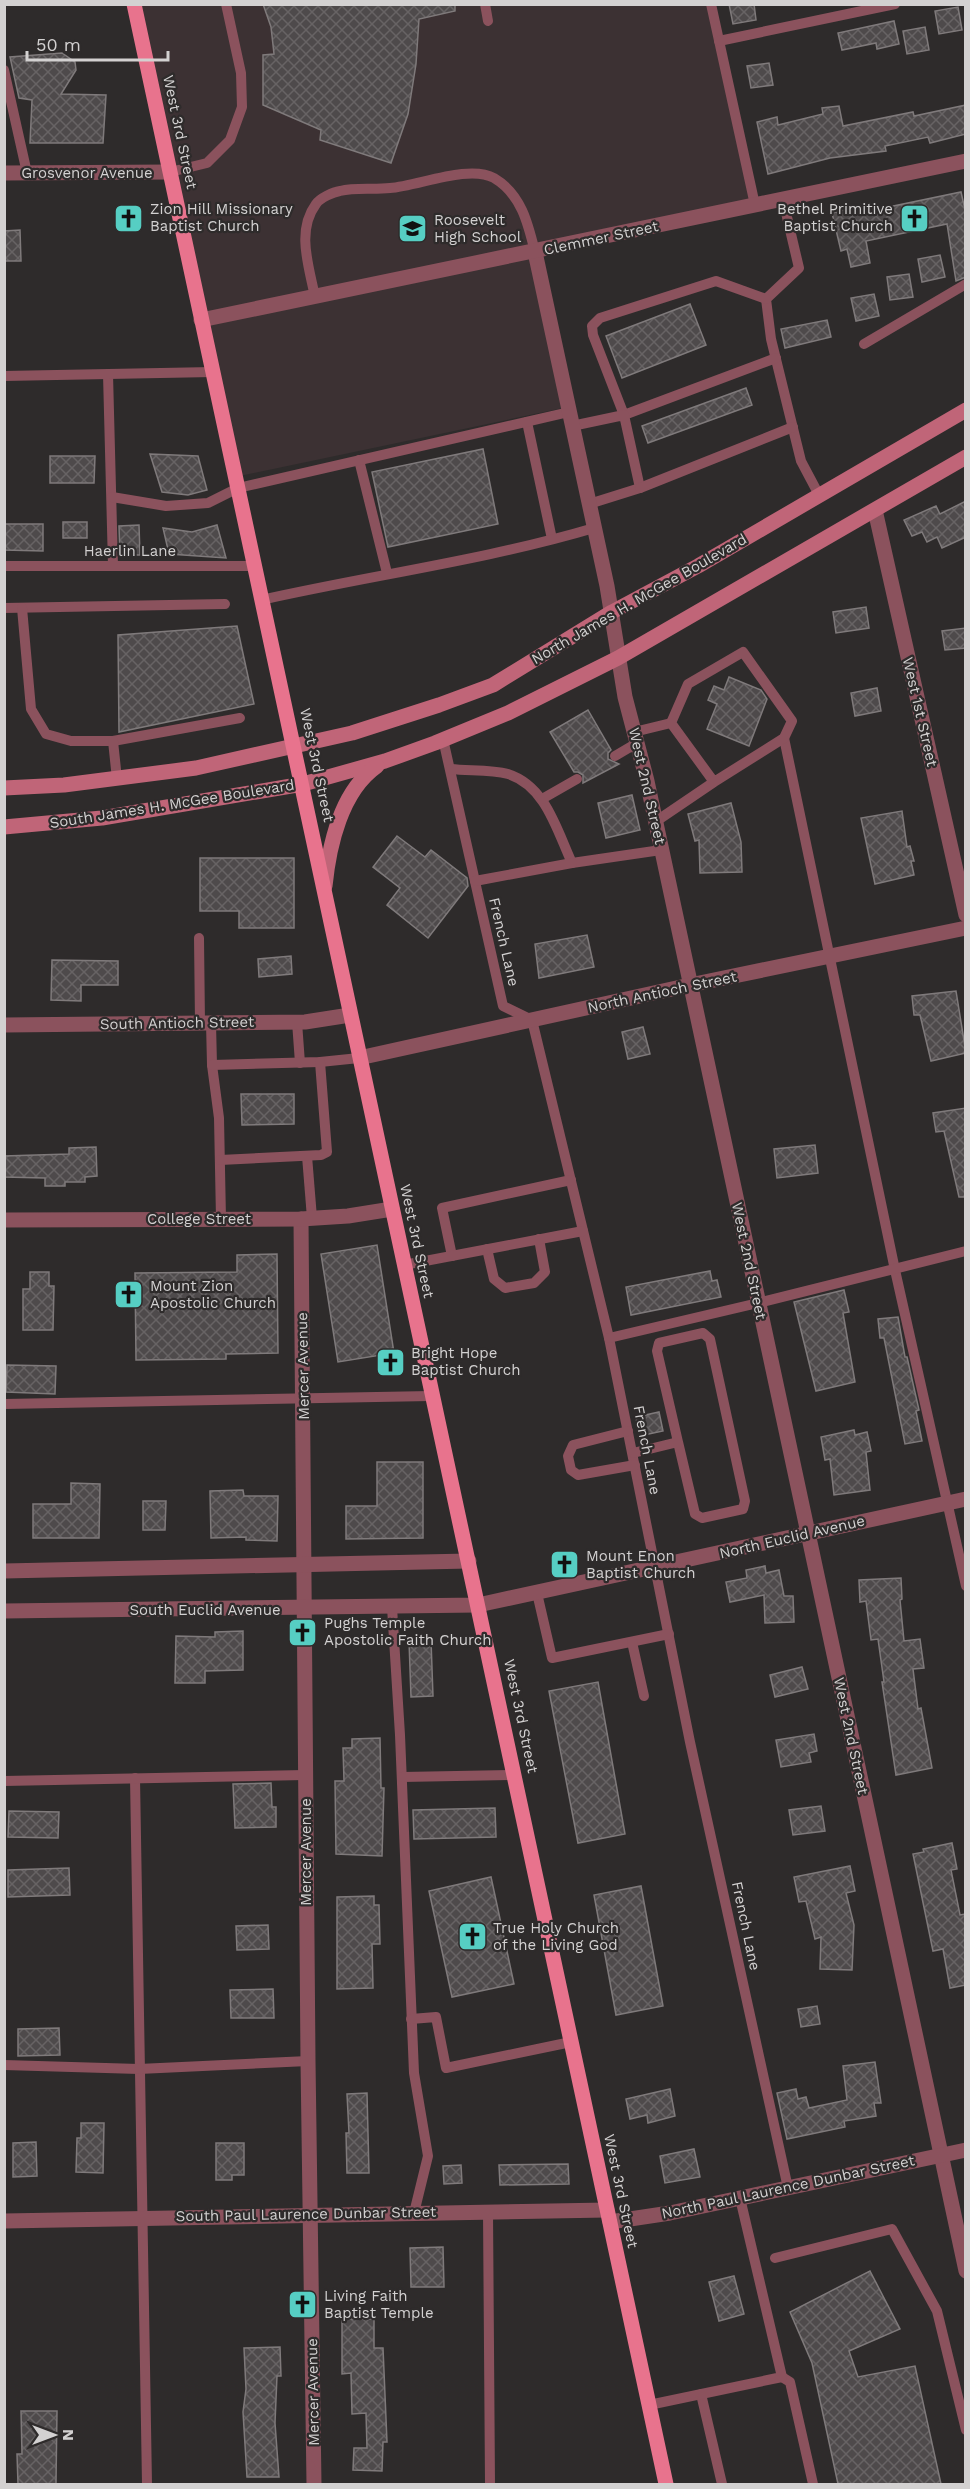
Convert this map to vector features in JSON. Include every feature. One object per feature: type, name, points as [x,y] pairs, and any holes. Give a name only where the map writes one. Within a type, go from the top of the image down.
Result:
[{"type":"main road","name":"West 3rd Street","points":[[134,4],[666,2484]]},
{"type":"main road","name":"North James H. McGee Boulevard","points":[[294,747],[439,705],[493,685],[612,612],[966,410]]},
{"type":"main road","points":[[303,784],[385,761],[508,713],[618,658],[966,457]]},
{"type":"main road","points":[[4,788],[117,779],[196,768],[294,747]]},
{"type":"main road","points":[[325,892],[327,867],[335,833],[351,795],[365,776],[385,761]]},
{"type":"main road","name":"South James H. McGee Boulevard","points":[[4,827],[102,818],[303,784]]},
{"type":"street","name":"Clemmer Street","points":[[201,320],[966,161]]},
{"type":"street","name":"Grosvenor Avenue","points":[[4,173],[170,172]]},
{"type":"street","name":"West 2nd Street","points":[[534,252],[612,612],[618,658],[966,2271]]},
{"type":"street","name":"West 1st Street","points":[[875,510],[966,915]]},
{"type":"street","name":"North Antioch Street","points":[[359,1058],[690,985],[966,928]]},
{"type":"street","name":"South Antioch Street","points":[[4,1025],[297,1022],[350,1015]]},
{"type":"street","name":"College Street","points":[[4,1220],[306,1219],[348,1216],[392,1209]]},
{"type":"street","name":"Mercer Avenue","points":[[306,1219],[303,1398],[305,1775],[314,2484]]},
{"type":"street","name":"North Euclid Avenue","points":[[478,1605],[966,1499]]},
{"type":"street","points":[[4,1570],[469,1561]]},
{"type":"street","name":"South Euclid Avenue","points":[[4,1611],[478,1605]]},
{"type":"street","name":"North Paul Laurence Dunbar Street","points":[[608,2216],[670,2213],[966,2150]]},
{"type":"street","name":"South Paul Laurence Dunbar Street","points":[[4,2221],[488,2212],[608,2216]]},
{"type":"lane","points":[[170,172],[207,162],[230,140],[242,106],[241,73],[226,4]]},
{"type":"lane","points":[[485,4],[488,21]]},
{"type":"lane","points":[[711,4],[755,205]]},
{"type":"lane","points":[[719,41],[895,4]]},
{"type":"lane","points":[[4,70],[27,173]]},
{"type":"lane","points":[[315,297],[305,252],[305,224],[317,202],[338,191],[391,188],[471,173],[492,177],[511,191],[528,221],[534,252]]},
{"type":"lane","points":[[766,299],[799,268],[783,200]]},
{"type":"lane","points":[[640,488],[624,415],[593,335],[592,326],[600,318],[716,281],[766,299]]},
{"type":"lane","points":[[864,344],[966,284]]},
{"type":"lane","points":[[766,299],[776,358],[801,461],[819,495]]},
{"type":"lane","points":[[112,497],[166,506],[208,502],[238,488],[527,422],[624,415],[776,358]]},
{"type":"lane","points":[[4,376],[213,372]]},
{"type":"lane","points":[[108,374],[113,566]]},
{"type":"lane","points":[[527,422],[552,539]]},
{"type":"lane","points":[[589,504],[640,488],[793,427]]},
{"type":"lane","points":[[359,460],[387,573]]},
{"type":"lane","points":[[261,600],[387,573],[457,561],[594,528]]},
{"type":"lane","name":"Haerlin Lane","points":[[4,566],[254,566]]},
{"type":"lane","points":[[4,608],[225,604]]},
{"type":"lane","points":[[22,608],[31,709],[46,734],[71,741],[112,741],[240,718]]},
{"type":"lane","points":[[615,756],[636,738],[671,723],[688,684],[743,652],[792,721],[784,738],[655,822]]},
{"type":"lane","points":[[671,723],[714,782]]},
{"type":"lane","points":[[784,738],[895,1270],[966,1586]]},
{"type":"lane","name":"French Lane","points":[[443,739],[503,1006],[532,1020],[609,1338],[693,1753],[788,2188]]},
{"type":"lane","points":[[112,741],[117,779]]},
{"type":"lane","points":[[451,769],[507,774],[528,784],[542,799],[572,863]]},
{"type":"lane","points":[[542,799],[577,779]]},
{"type":"lane","points":[[475,881],[572,863],[661,850]]},
{"type":"lane","points":[[199,938],[205,1023],[219,1118],[221,1219]]},
{"type":"lane","points":[[297,1022],[300,1063]]},
{"type":"lane","points":[[212,1065],[300,1063],[359,1058]]},
{"type":"lane","points":[[220,1160],[321,1155],[327,1152],[320,1062]]},
{"type":"lane","points":[[306,1219],[307,1156]]},
{"type":"lane","points":[[452,1256],[442,1208],[571,1180]]},
{"type":"lane","points":[[404,1265],[583,1231]]},
{"type":"lane","points":[[487,1250],[494,1279],[505,1288],[534,1283],[544,1272],[539,1239]]},
{"type":"lane","points":[[609,1338],[758,1304],[966,1251]]},
{"type":"lane","points":[[702,1333],[710,1339],[745,1500],[743,1509],[702,1518],[695,1514],[678,1442],[657,1351],[660,1343],[702,1333]]},
{"type":"lane","points":[[4,1404],[431,1396]]},
{"type":"lane","points":[[628,1431],[573,1445],[568,1456],[571,1470],[578,1475],[635,1465]]},
{"type":"lane","points":[[633,1453],[678,1442]]},
{"type":"lane","points":[[537,1593],[552,1658],[669,1634]]},
{"type":"lane","points":[[392,1607],[402,1777],[414,2073],[428,2156],[414,2213]]},
{"type":"lane","points":[[632,1642],[644,1696]]},
{"type":"lane","points":[[4,1780],[305,1775]]},
{"type":"lane","points":[[402,1777],[515,1775]]},
{"type":"lane","points":[[135,1778],[147,2484]]},
{"type":"lane","points":[[411,2019],[436,2017],[446,2068],[571,2042]]},
{"type":"lane","points":[[4,2065],[139,2069],[308,2061]]},
{"type":"lane","points":[[740,2198],[782,2377]]},
{"type":"lane","points":[[488,2212],[490,2484]]},
{"type":"lane","points":[[775,2258],[891,2229],[937,2311],[966,2430]]},
{"type":"lane","points":[[649,2405],[782,2377],[790,2382],[813,2484]]},
{"type":"lane","points":[[701,2394],[722,2484]]},
{"type":"shaded area","name":"Roosevelt High School","points":[[134,5],[711,5],[755,205],[535,252],[568,407],[235,477]]},
{"type":"building","points":[[263,4],[455,4],[455,11],[419,19],[416,64],[408,114],[391,163],[320,140],[321,130],[263,105],[263,55],[274,54],[271,27]]},
{"type":"building","points":[[729,4],[754,4],[756,20],[733,24]]},
{"type":"building","points":[[958,7],[962,30],[939,34],[935,11]]},
{"type":"building","points":[[894,21],[899,44],[877,49],[876,43],[842,50],[838,33]]},
{"type":"building","points":[[925,27],[929,50],[907,54],[903,31]]},
{"type":"building","points":[[62,53],[75,62],[76,70],[61,94],[106,95],[103,143],[30,143],[32,100],[19,98],[10,57]]},
{"type":"building","points":[[769,63],[773,85],[751,88],[747,66]]},
{"type":"building","points":[[966,105],[966,134],[930,143],[928,137],[885,146],[886,151],[830,158],[768,174],[757,122],[777,117],[778,125],[823,114],[822,108],[839,106],[843,126],[913,112],[914,116]]},
{"type":"building","points":[[961,192],[966,214],[966,277],[956,281],[947,224],[866,241],[870,263],[851,267],[847,249],[841,251],[832,213],[849,209],[850,215]]},
{"type":"building","points":[[20,230],[21,261],[4,261],[4,231]]},
{"type":"building","points":[[940,255],[945,277],[922,282],[918,259]]},
{"type":"building","points":[[909,274],[913,297],[890,300],[887,277]]},
{"type":"building","points":[[874,294],[879,316],[856,321],[851,298]]},
{"type":"building","points":[[690,304],[706,345],[622,378],[606,336]]},
{"type":"building","points":[[827,320],[831,337],[785,348],[781,329]]},
{"type":"building","points":[[746,388],[752,405],[648,443],[642,426]]},
{"type":"building","points":[[483,449],[498,524],[388,547],[372,472]]},
{"type":"building","points":[[150,454],[198,456],[207,490],[188,495],[162,492]]},
{"type":"building","points":[[50,456],[95,456],[94,483],[50,483]]},
{"type":"building","points":[[966,501],[966,537],[942,548],[937,537],[927,542],[922,532],[912,536],[904,520],[936,506],[940,514]]},
{"type":"building","points":[[63,522],[87,522],[87,538],[63,538]]},
{"type":"building","points":[[4,524],[43,524],[43,551],[4,550]]},
{"type":"building","points":[[139,525],[140,555],[120,555],[119,526]]},
{"type":"building","points":[[217,525],[226,558],[169,554],[163,528],[192,532]]},
{"type":"building","points":[[866,607],[869,628],[836,633],[833,612]]},
{"type":"building","points":[[237,626],[254,704],[119,732],[118,635]]},
{"type":"building","points":[[966,628],[966,648],[945,650],[942,631]]},
{"type":"building","points":[[729,677],[761,690],[767,699],[749,746],[707,729],[717,704],[708,700],[714,686],[724,690]]},
{"type":"building","points":[[877,688],[881,711],[855,716],[851,693]]},
{"type":"building","points":[[588,710],[611,750],[608,753],[608,759],[619,764],[583,783],[583,775],[574,772],[550,732]]},
{"type":"building","points":[[632,795],[640,830],[606,838],[598,803]]},
{"type":"building","points":[[731,803],[741,842],[742,872],[700,873],[699,840],[695,841],[688,814]]},
{"type":"building","points":[[902,811],[907,847],[910,846],[914,861],[911,861],[914,875],[875,884],[861,818]]},
{"type":"building","points":[[397,836],[425,857],[431,850],[467,878],[468,886],[428,938],[387,905],[400,888],[373,867]]},
{"type":"building","points":[[200,858],[294,858],[294,928],[239,928],[239,911],[200,911]]},
{"type":"building","points":[[587,935],[594,967],[539,978],[535,944]]},
{"type":"building","points":[[291,956],[292,974],[259,977],[258,959]]},
{"type":"building","points":[[52,960],[118,961],[118,985],[81,985],[81,1001],[51,1000]]},
{"type":"building","points":[[956,991],[966,1053],[931,1061],[920,1015],[914,1015],[912,996]]},
{"type":"building","points":[[643,1027],[650,1054],[628,1059],[622,1032]]},
{"type":"building","points":[[241,1094],[294,1094],[294,1124],[242,1125]]},
{"type":"building","points":[[966,1108],[966,1197],[959,1197],[944,1131],[936,1132],[933,1113]]},
{"type":"building","points":[[815,1145],[818,1173],[777,1178],[774,1149]]},
{"type":"building","points":[[96,1147],[97,1176],[85,1177],[85,1182],[65,1182],[65,1186],[45,1186],[45,1178],[4,1177],[4,1156],[69,1154],[69,1148]]},
{"type":"building","points":[[377,1245],[394,1353],[338,1362],[321,1254]]},
{"type":"building","points":[[277,1254],[278,1353],[226,1354],[226,1359],[136,1360],[135,1273],[237,1272],[237,1255]]},
{"type":"building","points":[[710,1271],[712,1281],[717,1280],[721,1297],[631,1315],[626,1287]]},
{"type":"building","points":[[30,1272],[49,1272],[49,1286],[54,1286],[53,1330],[23,1330],[23,1289],[30,1289]]},
{"type":"building","points":[[844,1290],[849,1312],[843,1313],[855,1382],[816,1391],[794,1302]]},
{"type":"building","points":[[898,1317],[905,1357],[907,1357],[919,1410],[916,1411],[922,1441],[905,1444],[884,1338],[880,1338],[878,1319]]},
{"type":"building","points":[[7,1365],[56,1366],[55,1394],[6,1392]]},
{"type":"building","points":[[659,1412],[663,1431],[639,1436],[636,1417]]},
{"type":"building","points":[[854,1430],[855,1435],[867,1432],[871,1451],[866,1452],[870,1490],[834,1495],[830,1459],[825,1460],[821,1437]]},
{"type":"building","points":[[377,1462],[423,1462],[423,1538],[346,1539],[346,1506],[377,1506]]},
{"type":"building","points":[[71,1483],[100,1484],[99,1538],[33,1538],[33,1504],[71,1504]]},
{"type":"building","points":[[243,1490],[244,1496],[278,1496],[277,1541],[246,1540],[246,1537],[211,1538],[210,1491]]},
{"type":"building","points":[[143,1501],[166,1501],[165,1530],[143,1530]]},
{"type":"building","points":[[765,1566],[766,1573],[779,1570],[784,1596],[793,1596],[794,1622],[765,1623],[764,1595],[730,1602],[726,1582],[747,1578],[746,1570]]},
{"type":"building","points":[[901,1578],[902,1599],[900,1600],[904,1641],[920,1639],[924,1668],[913,1669],[918,1709],[921,1708],[932,1768],[896,1775],[878,1639],[871,1640],[866,1601],[860,1602],[859,1580]]},
{"type":"building","points":[[243,1631],[243,1670],[205,1671],[205,1683],[175,1683],[176,1636],[215,1637],[215,1632]]},
{"type":"building","points":[[431,1640],[433,1696],[411,1697],[409,1641]]},
{"type":"building","points":[[802,1667],[808,1689],[775,1697],[770,1675]]},
{"type":"building","points":[[598,1682],[625,1834],[578,1843],[549,1691]]},
{"type":"building","points":[[814,1734],[817,1751],[809,1753],[811,1762],[781,1767],[776,1740]]},
{"type":"building","points":[[380,1738],[381,1788],[384,1788],[382,1856],[336,1854],[335,1781],[344,1781],[343,1748],[352,1748],[352,1739]]},
{"type":"building","points":[[271,1783],[272,1807],[276,1807],[276,1827],[235,1828],[233,1784]]},
{"type":"building","points":[[821,1806],[825,1831],[793,1835],[789,1810]]},
{"type":"building","points":[[495,1808],[496,1837],[414,1839],[413,1810]]},
{"type":"building","points":[[9,1811],[59,1812],[58,1838],[8,1837]]},
{"type":"building","points":[[952,1843],[957,1869],[951,1870],[960,1915],[966,1914],[966,1985],[950,1988],[943,1949],[933,1951],[913,1854],[924,1852],[923,1849]]},
{"type":"building","points":[[850,1866],[855,1891],[846,1893],[854,1925],[852,1970],[820,1969],[821,1937],[815,1939],[806,1901],[799,1902],[794,1877]]},
{"type":"building","points":[[69,1868],[70,1895],[8,1897],[8,1870]]},
{"type":"building","name":"True Holy Church of the Living God","points":[[491,1877],[514,1984],[452,1997],[429,1891]]},
{"type":"building","points":[[641,1886],[663,2006],[616,2015],[594,1895]]},
{"type":"building","points":[[374,1896],[374,1905],[379,1905],[380,1944],[372,1944],[373,1988],[337,1989],[337,1897]]},
{"type":"building","points":[[268,1925],[269,1949],[237,1950],[236,1926]]},
{"type":"building","points":[[273,1989],[274,2018],[231,2018],[230,1990]]},
{"type":"building","points":[[817,2006],[820,2024],[801,2027],[798,2009]]},
{"type":"building","points":[[59,2028],[60,2055],[18,2056],[18,2029]]},
{"type":"building","points":[[875,2062],[881,2103],[874,2103],[876,2116],[844,2121],[845,2127],[787,2139],[777,2093],[796,2089],[798,2099],[806,2097],[809,2108],[847,2100],[843,2066]]},
{"type":"building","points":[[670,2089],[675,2116],[648,2123],[647,2115],[630,2119],[626,2099]]},
{"type":"building","points":[[367,2093],[369,2173],[347,2173],[346,2133],[349,2133],[347,2094]]},
{"type":"building","points":[[81,2123],[104,2123],[103,2173],[76,2172],[77,2138],[81,2138]]},
{"type":"building","points":[[36,2142],[37,2176],[13,2177],[13,2143]]},
{"type":"building","points":[[216,2143],[244,2143],[244,2175],[232,2175],[232,2180],[216,2180]]},
{"type":"building","points":[[694,2149],[700,2177],[665,2183],[660,2156]]},
{"type":"building","points":[[568,2164],[569,2184],[500,2185],[499,2165]]},
{"type":"building","points":[[461,2165],[462,2183],[444,2184],[443,2166]]},
{"type":"building","points":[[443,2247],[444,2287],[411,2287],[410,2248]]},
{"type":"building","points":[[870,2271],[900,2329],[849,2351],[858,2377],[915,2366],[941,2484],[838,2484],[812,2363],[790,2312]]},
{"type":"building","points":[[734,2276],[744,2314],[719,2321],[709,2282]]},
{"type":"building","points":[[342,2319],[374,2319],[374,2348],[383,2348],[387,2442],[383,2442],[382,2471],[353,2470],[354,2448],[367,2448],[366,2413],[352,2414],[351,2373],[342,2374]]},
{"type":"building","points":[[280,2347],[281,2376],[277,2376],[275,2423],[279,2477],[247,2477],[243,2412],[246,2389],[244,2348]]},
{"type":"building","points":[[21,2411],[57,2411],[56,2484],[18,2484],[17,2454],[22,2454]]},
{"type":"place","name":"Zion Hill Missionary Baptist Church","points":[[129,218]]},
{"type":"place","name":"Bethel Primitive Baptist Church","points":[[914,218]]},
{"type":"place","name":"Roosevelt High School","points":[[413,229]]},
{"type":"place","name":"Mount Zion Apostolic Church","points":[[129,1295]]},
{"type":"place","name":"Bright Hope Baptist Church","points":[[390,1362]]},
{"type":"place","name":"Mount Enon Baptist Church","points":[[565,1565]]},
{"type":"place","name":"Pughs Temple Apostolic Faith Church","points":[[303,1632]]},
{"type":"place","name":"True Holy Church of the Living God","points":[[472,1937]]},
{"type":"place","name":"Living Faith Baptist Temple","points":[[303,2305]]}]
